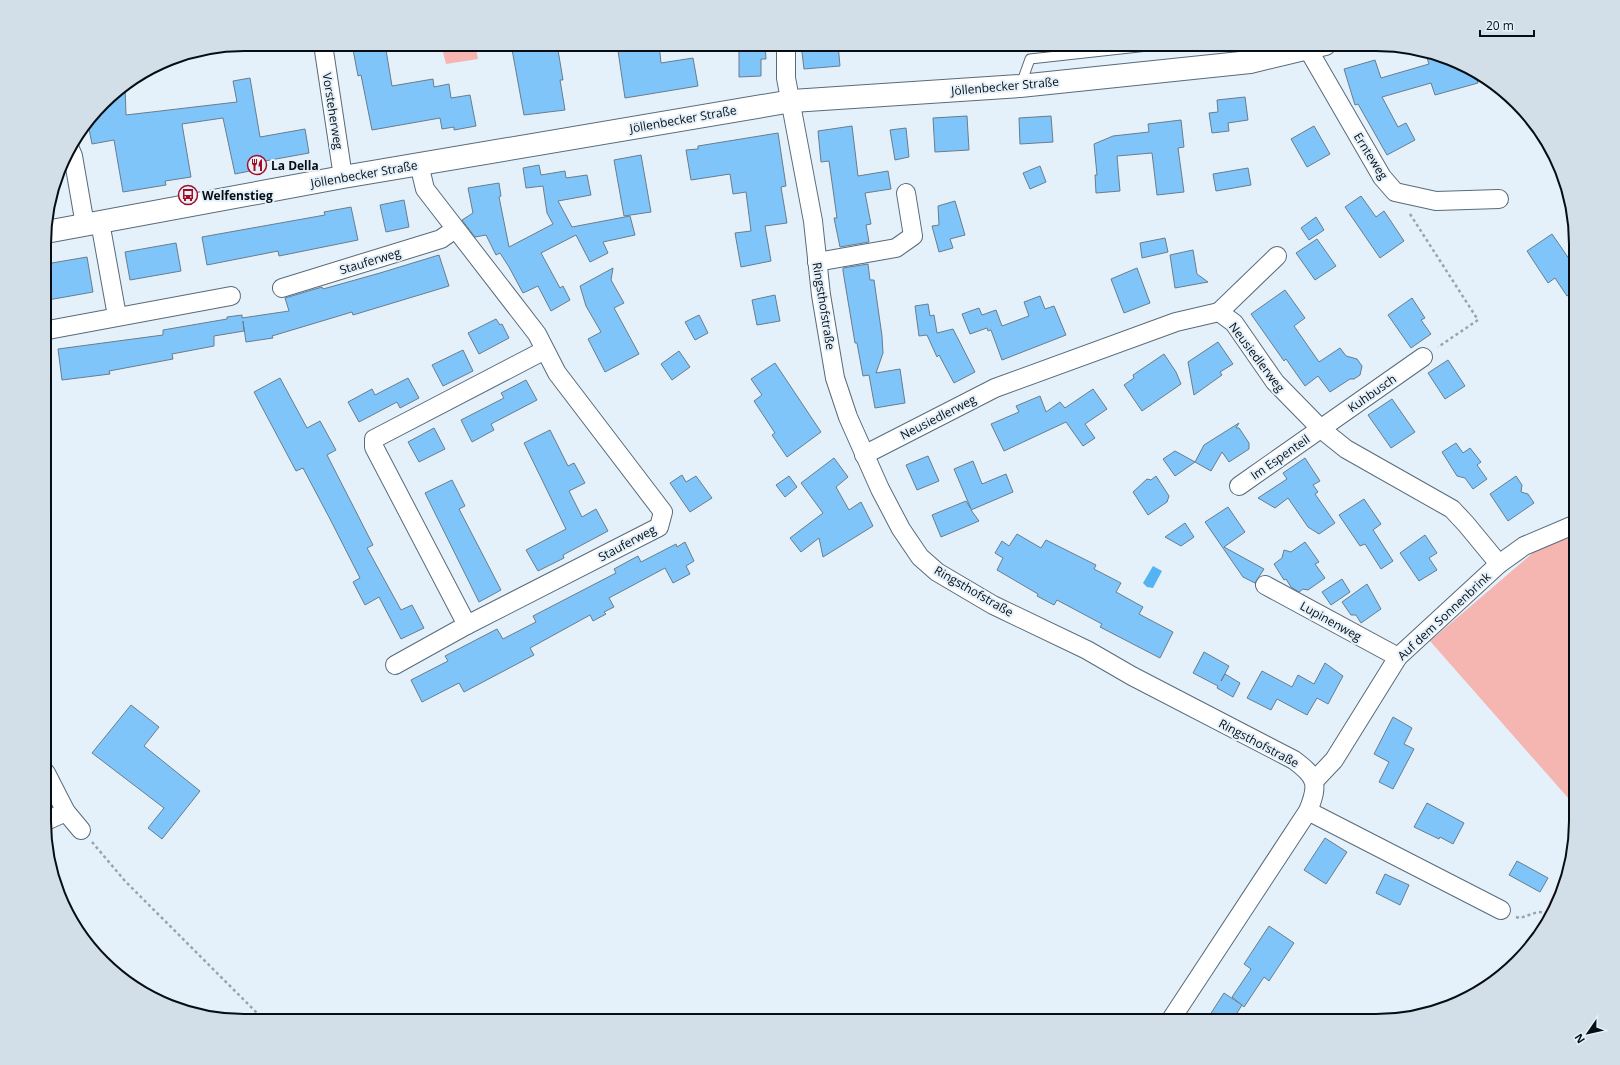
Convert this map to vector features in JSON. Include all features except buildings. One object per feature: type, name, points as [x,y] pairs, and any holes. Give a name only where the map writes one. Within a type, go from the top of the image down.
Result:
[{"type":"main road","name":"Jöllenbecker Straße","points":[[51,231],[343,177],[792,100],[1020,86],[1250,62],[1293,51]]},
{"type":"street","name":"Vorsteherweg","points":[[324,51],[343,177]]},
{"type":"street","name":"Ringsthofstraße","points":[[786,51],[786,78],[792,100],[813,221],[817,262],[835,378],[848,417],[864,455],[901,529],[920,557],[937,572],[993,605],[1087,650],[1132,676],[1294,760],[1309,771],[1314,780]]},
{"type":"street","name":"Ernteweg","points":[[1316,51],[1382,177],[1396,192],[1436,201],[1499,198]]},
{"type":"street","points":[[73,155],[116,316]]},
{"type":"street","name":"Stauferweg","points":[[395,665],[467,625],[659,527],[662,512],[556,373],[536,334],[454,229],[425,189],[419,164]]},
{"type":"street","points":[[817,262],[896,248],[912,236],[906,193]]},
{"type":"street","name":"Stauferweg","points":[[282,288],[441,239],[454,229]]},
{"type":"street","points":[[1219,312],[1277,256]]},
{"type":"street","points":[[51,329],[116,316],[231,296]]},
{"type":"street","name":"Neusiedlerweg","points":[[864,455],[995,388],[1176,322],[1219,312],[1234,323],[1274,382],[1300,410],[1321,429],[1346,450],[1452,509],[1499,564]]},
{"type":"street","points":[[467,625],[374,447],[374,440],[545,350]]},
{"type":"street","name":"Kuhbusch","points":[[1321,429],[1423,357]]},
{"type":"street","name":"Im Espenteil","points":[[1239,486],[1321,429]]},
{"type":"street","name":"Auf dem Sonnenbrink","points":[[1314,780],[1334,760],[1398,657],[1499,564],[1524,546],[1569,527]]},
{"type":"street","name":"Lupinenweg","points":[[1265,585],[1398,657]]},
{"type":"street","points":[[1175,1014],[1308,811],[1315,793],[1314,780]]},
{"type":"street","points":[[51,783],[66,812],[81,830]]},
{"type":"street","points":[[1308,811],[1501,910]]},
{"type":"street","points":[[51,819],[66,812]]},
{"type":"lane","points":[[1020,86],[1030,59],[1103,51]]},
{"type":"path","points":[[1396,192],[1478,320],[1423,357]]},
{"type":"path","points":[[81,830],[125,881],[258,1014]]},
{"type":"path","points":[[1501,910],[1520,918],[1538,912],[1546,913]]},
{"type":"shaded area","points":[[443,51],[476,51],[478,59],[446,64]]},
{"type":"shaded area","points":[[1569,538],[1569,799],[1430,641],[1535,551]]},
{"type":"shaded area","points":[[1560,879],[1549,907],[1539,925]]},
{"type":"water","points":[[1153,566],[1162,571],[1153,588],[1147,587],[1143,583]]},
{"type":"place","name":"La Della","points":[[257,165]]},
{"type":"place","name":"Welfenstieg","points":[[188,195]]}]
